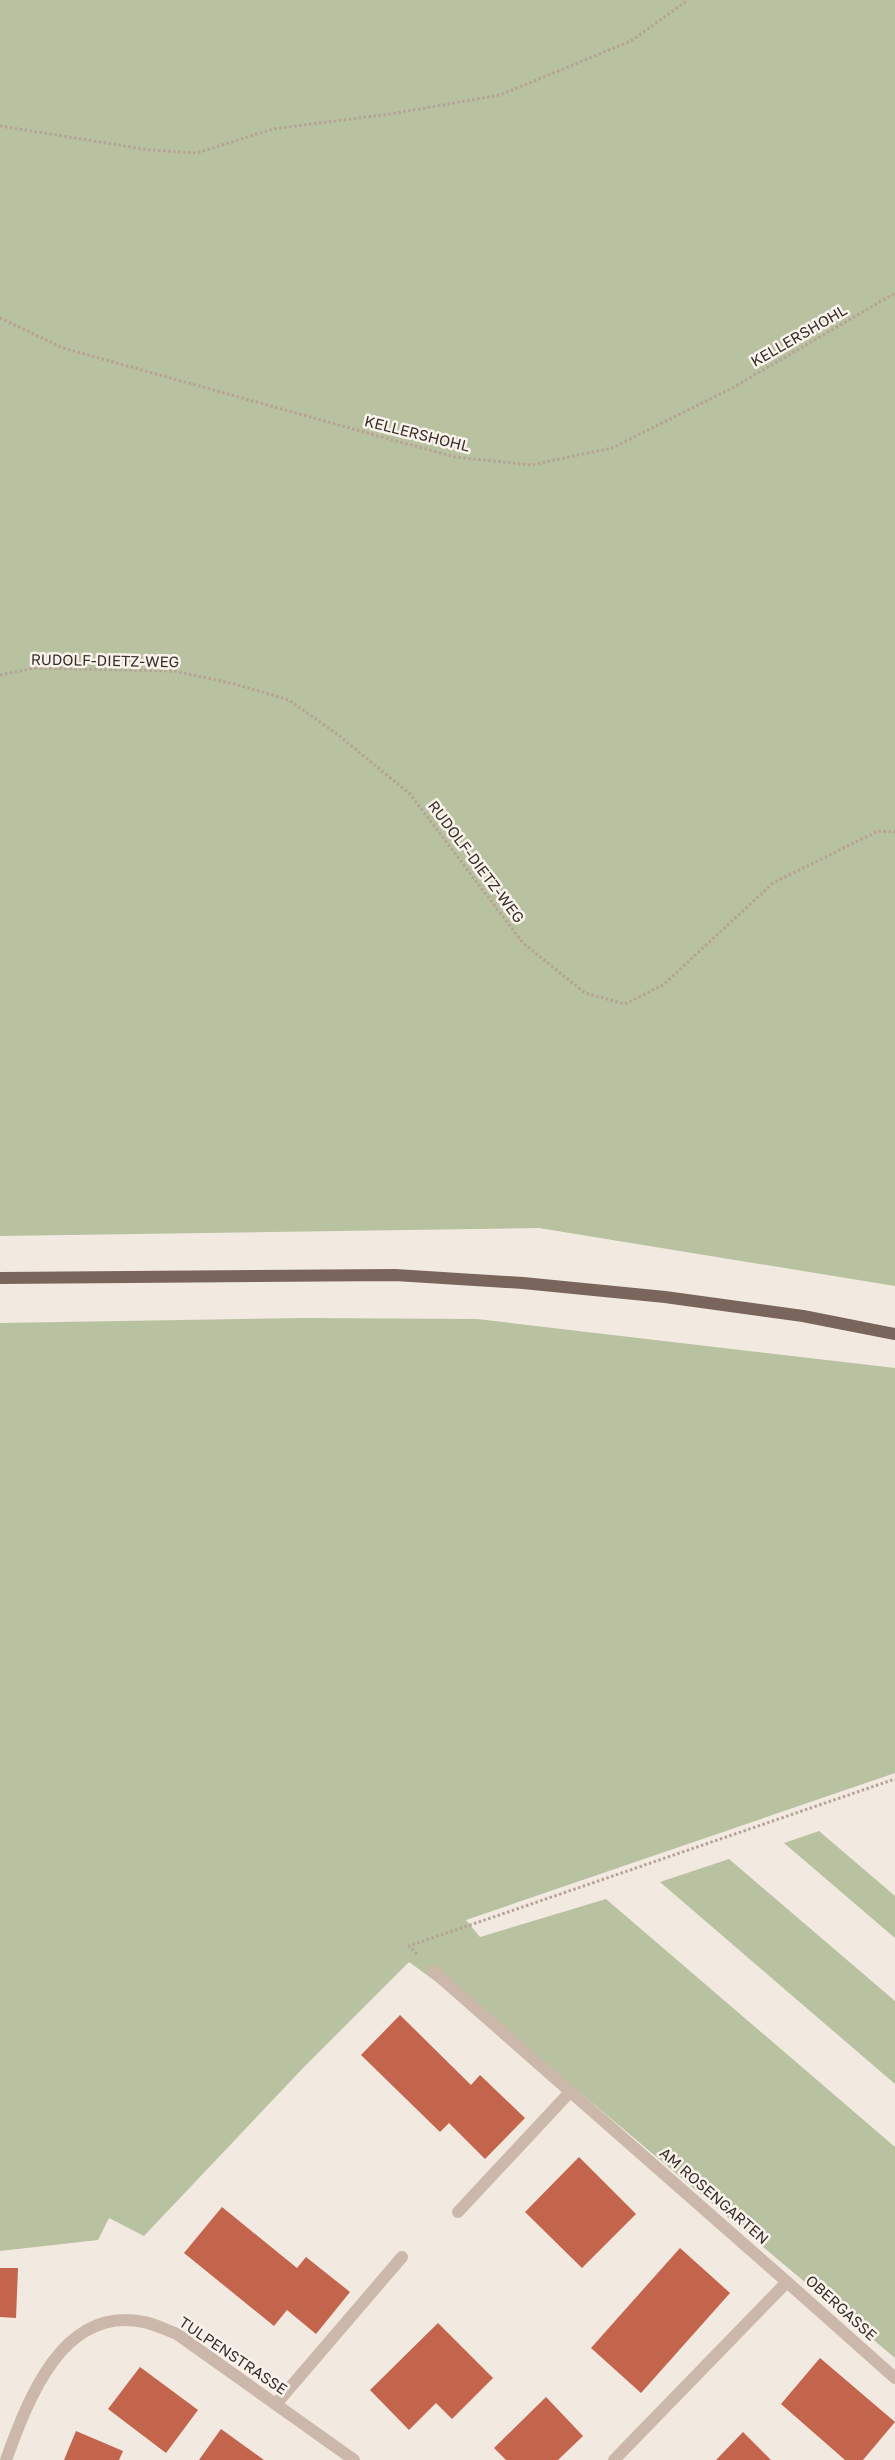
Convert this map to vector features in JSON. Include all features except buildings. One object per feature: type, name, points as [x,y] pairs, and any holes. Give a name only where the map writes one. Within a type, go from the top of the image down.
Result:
[{"type":"main road","points":[[0,1278],[395,1275],[522,1282],[665,1297],[803,1316],[895,1334]]},
{"type":"street","name":"AM ROSENGARTEN","points":[[434,1971],[787,2282]]},
{"type":"street","points":[[458,2212],[570,2092]]},
{"type":"street","points":[[276,2404],[402,2257]]},
{"type":"street","points":[[614,2460],[787,2282]]},
{"type":"street","name":"OBERGASSE","points":[[787,2282],[895,2378]]},
{"type":"street","name":"TULPENSTRASSE","points":[[6,2460],[26,2406],[56,2354],[83,2332],[113,2321],[144,2322],[177,2334],[354,2460]]},
{"type":"path","points":[[0,126],[150,150],[197,153],[273,130],[390,114],[500,96],[631,40],[688,0]]},
{"type":"path","name":"KELLERSHOHL","points":[[0,318],[63,348],[382,438],[455,457],[530,465],[612,448],[734,387],[895,293]]},
{"type":"path","name":"RUDOLF-DIETZ-WEG","points":[[0,675],[34,668],[174,671],[235,684],[289,700],[337,734],[410,794],[523,943],[585,993],[625,1004],[663,985],[773,883],[878,830],[895,832]]},
{"type":"path","points":[[434,1971],[409,1946],[895,1779]]},
{"type":"green space","points":[[0,0],[895,0],[895,1286],[539,1228],[0,1236]]},
{"type":"green space","points":[[305,1318],[477,1319],[895,1368],[895,1773],[466,1920],[480,1937],[606,1899],[895,2147],[895,2358],[526,2047],[409,1962],[304,2067],[144,2236],[109,2218],[98,2240],[0,2251],[0,1323]]},
{"type":"green space","points":[[819,1831],[895,1896],[895,1938],[784,1843]]},
{"type":"green space","points":[[729,1859],[895,2001],[895,2084],[660,1882]]}]
